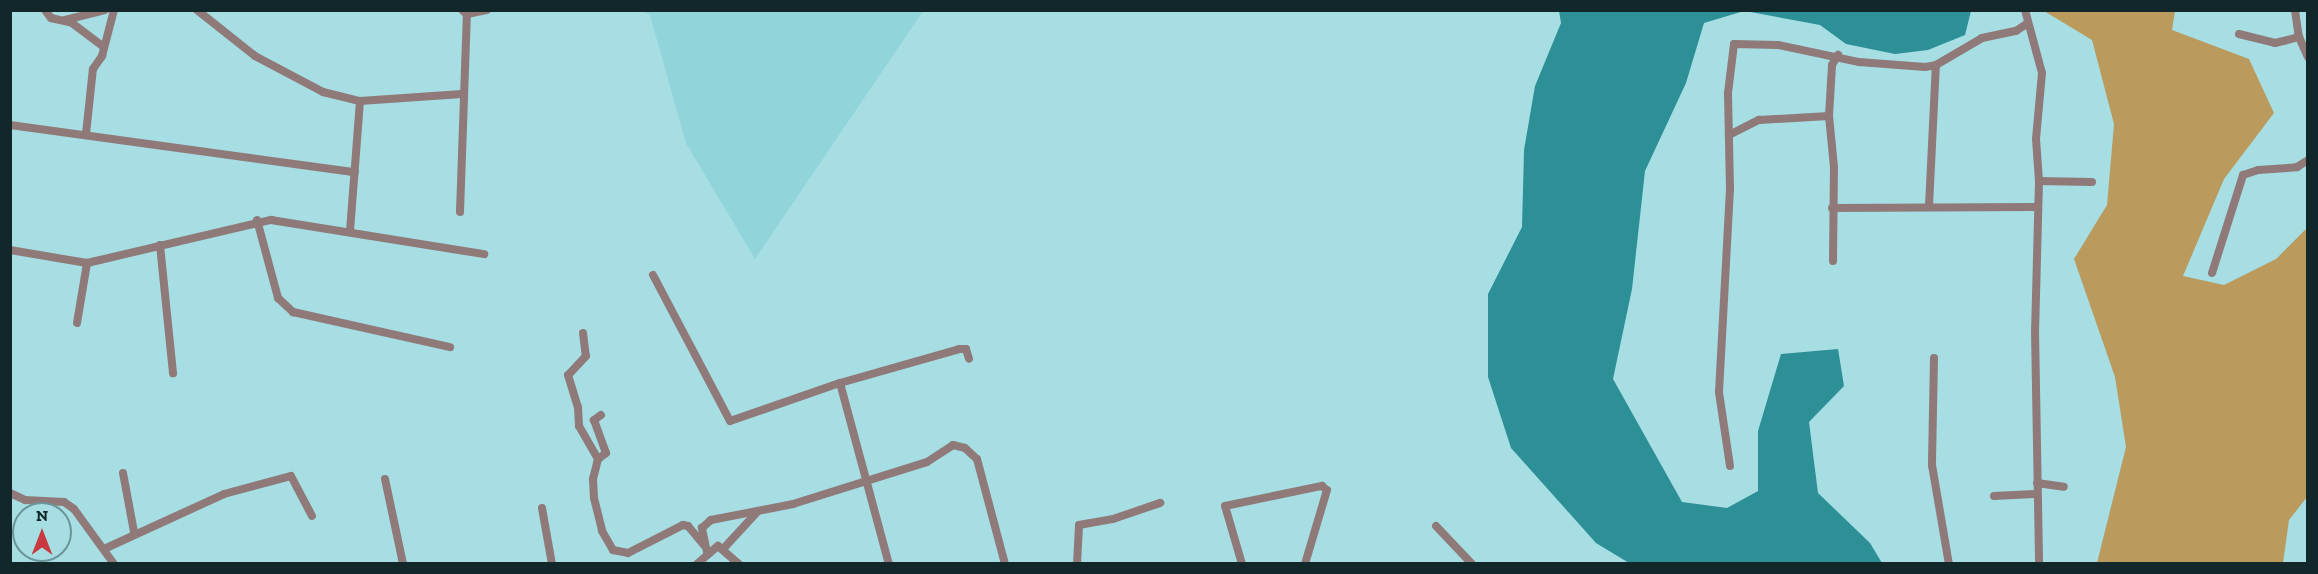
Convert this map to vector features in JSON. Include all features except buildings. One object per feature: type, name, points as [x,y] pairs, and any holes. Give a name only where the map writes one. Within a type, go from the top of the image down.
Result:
[{"type":"street","points":[[45,10],[51,18],[72,23],[104,47]]},
{"type":"street","points":[[62,20],[105,10]]},
{"type":"street","points":[[86,134],[93,69],[104,47],[114,10]]},
{"type":"street","points":[[197,10],[255,56],[324,92],[360,101],[462,94]]},
{"type":"street","points":[[460,213],[465,12],[488,10]]},
{"type":"street","points":[[2025,10],[2042,74],[2036,121],[2039,181],[2037,207],[2039,564]]},
{"type":"street","points":[[2295,10],[2299,37],[2307,57]]},
{"type":"street","points":[[1730,466],[1719,392],[1730,222],[1728,93],[1734,44],[1778,45],[1892,66],[1936,65],[1973,42],[2016,31],[2028,23]]},
{"type":"street","points":[[2239,34],[2275,43],[2299,37]]},
{"type":"street","points":[[1833,261],[1834,166],[1829,116],[1833,66],[1838,55]]},
{"type":"street","points":[[1929,206],[1936,65]]},
{"type":"street","points":[[350,231],[360,101]]},
{"type":"street","points":[[1729,135],[1759,120],[1829,116]]},
{"type":"street","points":[[10,125],[355,172]]},
{"type":"street","points":[[2212,273],[2243,175],[2258,170],[2297,167],[2307,160]]},
{"type":"street","points":[[2039,181],[2092,182]]},
{"type":"street","points":[[1832,208],[2037,207]]},
{"type":"street","points":[[257,220],[278,298],[293,312],[450,347]]},
{"type":"street","points":[[10,250],[87,263],[257,220],[350,231],[484,254]]},
{"type":"street","points":[[160,245],[173,374]]},
{"type":"street","points":[[77,323],[87,263]]},
{"type":"street","points":[[653,275],[730,422],[840,383],[959,350],[966,350],[969,359]]},
{"type":"street","points":[[583,333],[586,356],[568,375],[578,407],[579,426],[598,459]]},
{"type":"street","points":[[1934,358],[1932,465],[1949,564]]},
{"type":"street","points":[[840,383],[889,564]]},
{"type":"street","points":[[601,415],[594,420],[606,453],[598,459],[593,479],[594,498],[602,531],[613,550],[628,553],[683,525],[688,526],[706,549]]},
{"type":"street","points":[[698,564],[706,549],[704,523],[758,511],[867,481],[934,458],[947,446],[965,448],[977,459],[1005,564]]},
{"type":"street","points":[[123,473],[134,532]]},
{"type":"street","points":[[104,549],[134,532],[224,494],[291,476],[312,516]]},
{"type":"street","points":[[385,479],[403,564]]},
{"type":"street","points":[[2037,483],[2064,487]]},
{"type":"street","points":[[1242,564],[1225,506],[1322,486],[1327,490],[1305,564]]},
{"type":"street","points":[[10,493],[25,500],[64,502],[74,509],[114,564]]},
{"type":"street","points":[[1994,496],[2037,494]]},
{"type":"street","points":[[1077,564],[1079,525],[1113,519],[1160,502]]},
{"type":"street","points":[[542,508],[552,564]]},
{"type":"street","points":[[706,549],[724,548],[758,511]]},
{"type":"street","points":[[1436,526],[1472,564]]},
{"type":"street","points":[[724,548],[739,564]]},
{"type":"shaded area","points":[[923,10],[755,259],[686,143],[650,15],[643,11]]},
{"type":"shaded area","points":[[1971,10],[1965,35],[1928,50],[1895,54],[1846,44],[1820,25],[1745,11]]},
{"type":"shaded area","points":[[1559,11],[1744,11],[1704,23],[1686,83],[1645,171],[1632,289],[1613,379],[1682,502],[1727,508],[1758,491],[1758,431],[1781,354],[1838,349],[1844,386],[1809,422],[1818,493],[1870,543],[1882,563],[1629,563],[1596,543],[1511,448],[1488,377],[1488,294],[1522,227],[1524,150],[1535,86],[1561,23]]},
{"type":"shaded area","points":[[2044,11],[2175,11],[2172,30],[2249,59],[2274,113],[2224,179],[2183,276],[2224,285],[2276,259],[2307,228],[2307,497],[2289,520],[2283,563],[2097,563],[2126,447],[2115,377],[2074,259],[2107,205],[2114,124],[2092,40]]}]
